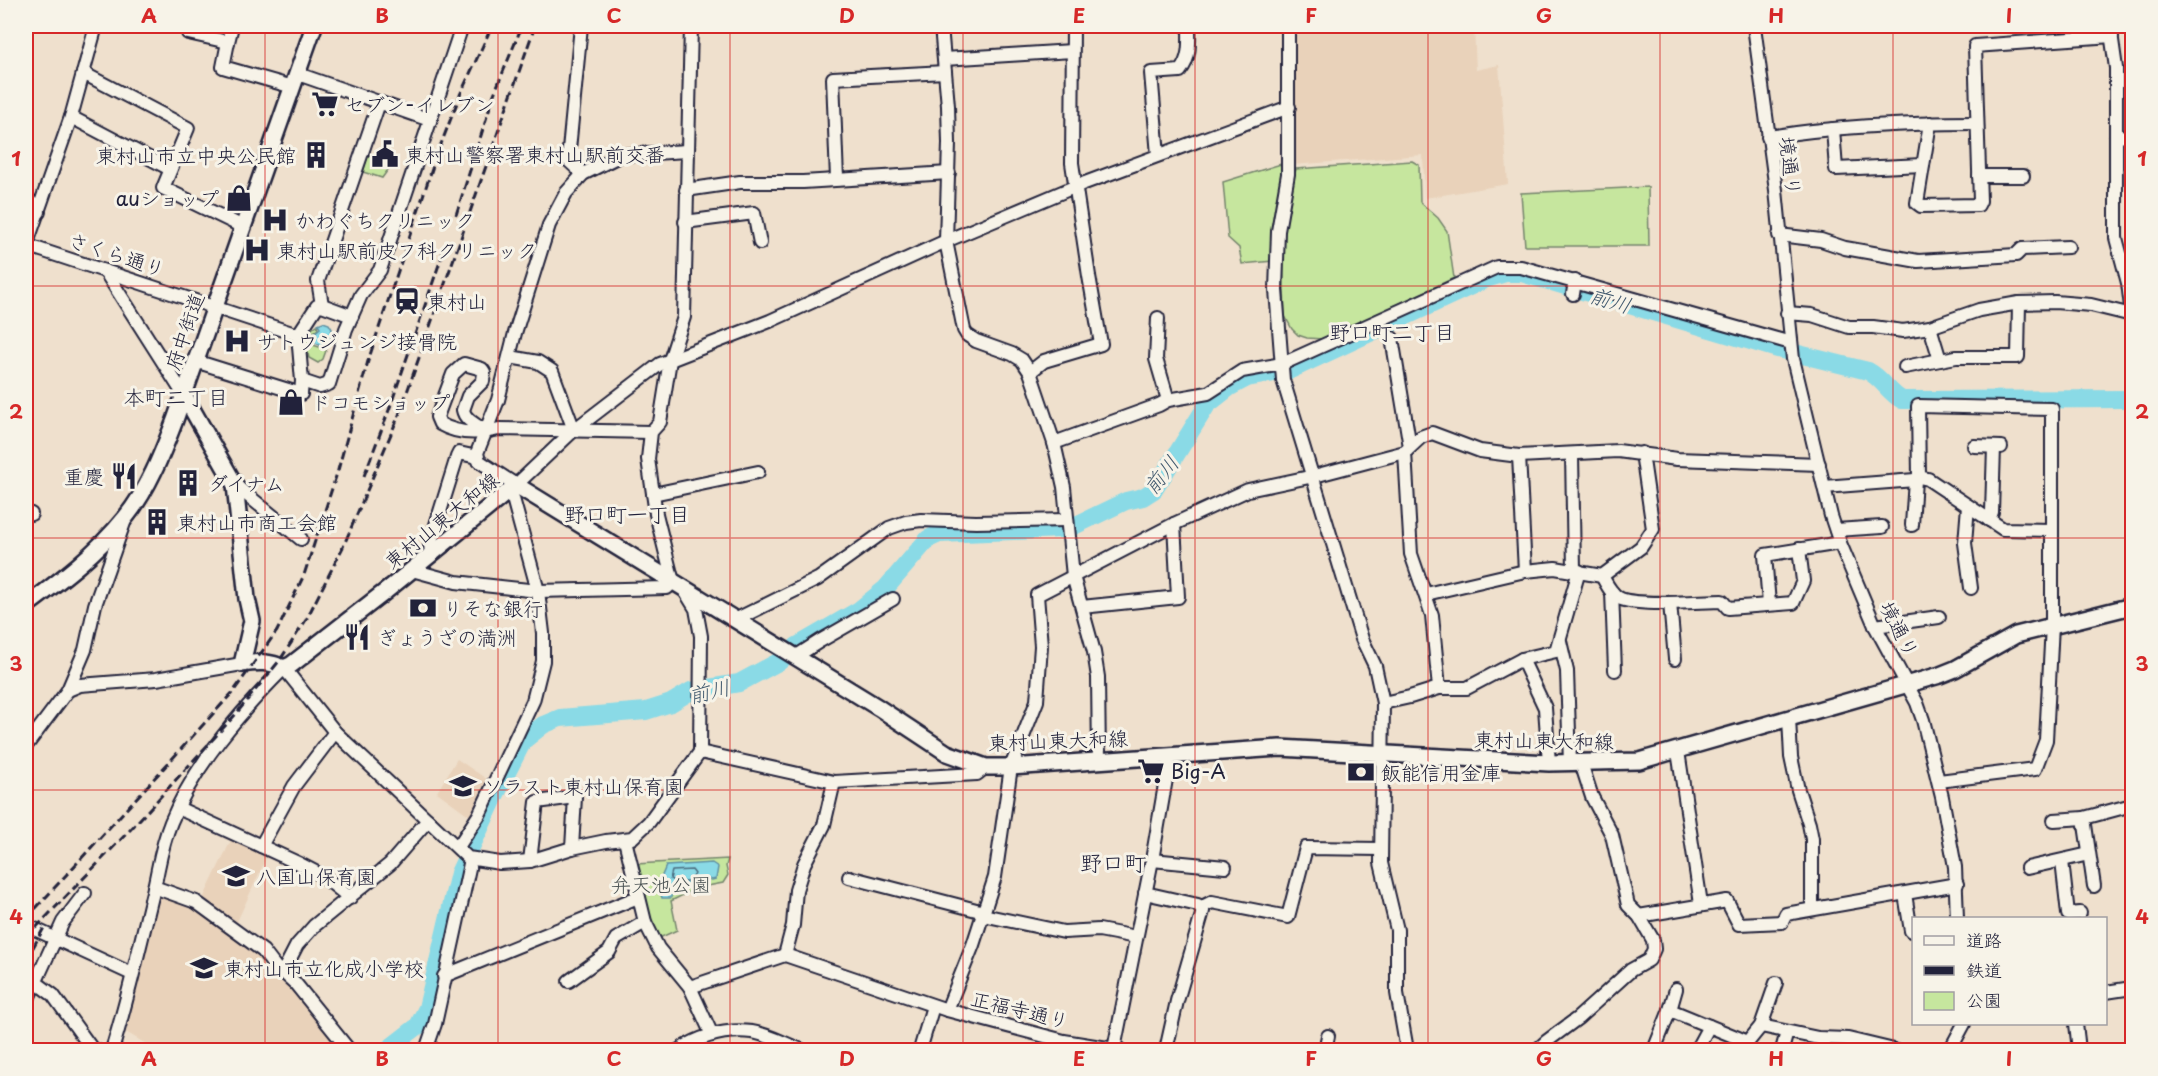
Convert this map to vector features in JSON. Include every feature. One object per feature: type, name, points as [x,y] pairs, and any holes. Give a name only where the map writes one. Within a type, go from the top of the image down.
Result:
[{"type":"main road","name":"府中街道","points":[[26,606],[84,560],[126,518],[153,472],[166,445],[184,396],[314,26]]},
{"type":"main road","points":[[184,396],[235,485],[252,621],[242,664],[265,663],[284,668]]},
{"type":"main road","name":"東村山東大和線","points":[[284,668],[412,570],[513,488],[678,585],[879,708],[947,753],[986,767],[1280,748],[1575,764],[1639,761],[1955,669],[2016,635],[2133,606]]},
{"type":"street","points":[[26,245],[71,117],[96,26]]},
{"type":"street","points":[[190,26],[188,33],[228,42]]},
{"type":"street","points":[[232,26],[223,67],[296,80],[430,120]]},
{"type":"street","points":[[302,381],[321,387],[329,384],[361,295],[380,270],[462,26]]},
{"type":"street","points":[[581,26],[568,160],[583,174]]},
{"type":"street","points":[[112,1050],[154,887],[159,855],[178,808],[204,763],[255,698],[284,668],[335,732],[470,859],[500,863],[530,861],[572,848],[632,838],[649,822],[700,752],[701,636],[699,618],[692,601],[678,585],[656,514],[648,459],[651,432],[660,422],[670,360],[684,317],[691,26]]},
{"type":"street","points":[[941,26],[948,106],[949,173],[946,241],[964,330],[976,341],[1022,360],[1030,372],[1054,443],[1064,488],[1073,576],[1094,652],[1098,677],[1099,760]]},
{"type":"street","points":[[1030,372],[1044,361],[1101,344],[1074,187],[1072,163],[1073,26]]},
{"type":"street","points":[[1158,155],[1151,74],[1180,71],[1186,64],[1189,26]]},
{"type":"street","points":[[1288,26],[1288,174],[1278,231],[1277,278],[1282,371],[1362,639],[1375,666],[1383,703],[1381,863],[1397,930],[1397,993],[1407,1050]]},
{"type":"street","name":"境通り","points":[[1754,26],[1776,190],[1792,350],[1824,487],[1840,543],[1875,626],[1907,684],[1923,720],[1939,781],[1957,884],[1957,917]]},
{"type":"street","points":[[1787,313],[1812,315],[1849,327],[1874,327],[1904,331],[1930,327],[1978,310],[2019,303],[2055,302],[2091,305],[2132,315],[2126,251],[2116,238],[2116,68],[2111,31],[1975,46],[1980,201],[1978,205],[1921,206],[1917,203],[1930,123]]},
{"type":"street","points":[[837,179],[833,78],[1072,51]]},
{"type":"street","points":[[83,73],[188,128],[163,188],[243,227]]},
{"type":"street","points":[[322,305],[318,281],[379,103]]},
{"type":"street","points":[[513,488],[574,430],[660,364],[802,307],[946,241],[1074,187],[1289,107]]},
{"type":"street","points":[[71,117],[170,169]]},
{"type":"street","points":[[1768,137],[1807,130],[1930,123],[1977,123]]},
{"type":"street","points":[[1833,129],[1836,170],[1923,165]]},
{"type":"street","points":[[2116,136],[2133,137]]},
{"type":"street","points":[[477,457],[498,400],[515,333],[549,225],[566,193],[583,174],[621,155],[687,151]]},
{"type":"street","points":[[686,190],[740,182],[803,182],[949,173]]},
{"type":"street","points":[[1979,176],[2023,176]]},
{"type":"street","points":[[26,196],[39,212]]},
{"type":"street","points":[[685,222],[754,213],[760,243]]},
{"type":"street","points":[[1779,235],[1821,240],[1845,248],[1918,261],[2016,255],[2022,249],[2068,247]]},
{"type":"street","name":"さくら通り","points":[[26,245],[298,334]]},
{"type":"street","points":[[1054,443],[1168,400],[1208,393],[1242,371],[1282,371],[1497,267],[1521,267],[1574,286],[1792,350]]},
{"type":"street","points":[[105,271],[184,396]]},
{"type":"street","points":[[1905,366],[1956,357],[2018,357],[2019,303]]},
{"type":"street","points":[[195,361],[301,394],[298,334],[317,306],[322,305],[352,316]]},
{"type":"street","points":[[1158,318],[1156,359],[1168,400]]},
{"type":"street","points":[[1930,327],[1940,360]]},
{"type":"street","points":[[1392,338],[1408,449],[1412,554],[1432,615],[1439,688]]},
{"type":"street","points":[[510,357],[538,362],[552,371],[574,430]]},
{"type":"street","points":[[454,430],[461,426],[468,396],[485,375],[482,369],[468,364],[464,364],[453,374],[437,417],[440,424],[454,430],[474,434],[499,429],[651,432]]},
{"type":"street","points":[[1912,525],[1917,479],[1918,406],[2052,409],[2052,625],[2046,740],[2035,769],[1939,781]]},
{"type":"street","points":[[464,415],[486,432]]},
{"type":"street","points":[[947,1010],[995,877],[1011,767],[1037,701],[1041,646],[1037,595],[1174,524],[1248,490],[1314,476],[1408,449],[1421,437],[1432,434],[1480,451],[1519,456],[1618,451],[1677,459],[1819,464]]},
{"type":"street","points":[[1974,446],[1998,447],[1992,512],[1989,519]]},
{"type":"street","points":[[431,554],[430,544],[457,457],[459,453],[477,457],[513,488],[538,591],[543,633],[543,661],[533,701],[478,815],[458,847]]},
{"type":"street","points":[[1602,576],[1641,547],[1653,529],[1642,453]]},
{"type":"street","points":[[1383,703],[1439,688],[1467,688],[1522,659],[1556,651],[1577,571],[1572,454]]},
{"type":"street","points":[[1519,456],[1525,571]]},
{"type":"street","points":[[653,494],[758,472]]},
{"type":"street","points":[[1824,487],[1928,479],[2003,529],[2052,530]]},
{"type":"street","points":[[235,485],[302,539]]},
{"type":"street","points":[[1968,506],[1965,543],[1971,588]]},
{"type":"street","points":[[26,746],[68,690],[85,650],[95,606],[126,518]]},
{"type":"street","points":[[735,620],[818,579],[889,528],[906,522],[921,520],[1067,526]]},
{"type":"street","points":[[1082,607],[1178,597],[1174,524]]},
{"type":"street","points":[[1836,530],[1882,527]]},
{"type":"street","points":[[1769,604],[1766,555],[1840,543]]},
{"type":"street","points":[[1426,594],[1525,571],[1555,568],[1602,576],[1612,592],[1619,598],[1670,603],[1722,601],[1728,608],[1793,603],[1803,581],[1799,549]]},
{"type":"street","points":[[412,570],[456,582],[538,591],[667,588],[678,585]]},
{"type":"street","points":[[1612,592],[1615,670]]},
{"type":"street","points":[[790,654],[820,641],[893,599]]},
{"type":"street","points":[[1670,603],[1675,659]]},
{"type":"street","points":[[1875,626],[1939,617]]},
{"type":"street","points":[[1538,1050],[1578,1018],[1631,970],[1649,960],[1654,949],[1653,940],[1639,916],[1628,905],[1612,836],[1575,764],[1567,671],[1560,640]]},
{"type":"street","points":[[1522,659],[1545,708],[1549,763]]},
{"type":"street","points":[[68,690],[80,685],[156,679],[242,664]]},
{"type":"street","points":[[1789,718],[1791,757],[1812,839],[1812,909]]},
{"type":"street","points":[[261,846],[294,786],[335,732]]},
{"type":"street","points":[[1678,751],[1701,904]]},
{"type":"street","points":[[700,752],[834,782],[977,774],[986,767]]},
{"type":"street","points":[[1117,1050],[1170,756]]},
{"type":"street","points":[[690,987],[785,955],[793,925],[796,890],[804,864],[824,825],[834,782]]},
{"type":"street","points":[[530,861],[537,802],[575,797],[572,848]]},
{"type":"street","points":[[2054,820],[2084,818],[2133,805]]},
{"type":"street","points":[[178,808],[323,876],[350,898]]},
{"type":"street","points":[[2084,818],[2094,886]]},
{"type":"street","points":[[283,972],[297,945],[314,927],[390,864],[428,820]]},
{"type":"street","points":[[625,840],[645,922],[658,948],[690,987],[712,1035]]},
{"type":"street","points":[[1200,908],[1212,902],[1288,917],[1306,848],[1381,849]]},
{"type":"street","points":[[2027,868],[2089,854]]},
{"type":"street","points":[[426,1050],[435,1024],[470,859]]},
{"type":"street","points":[[1152,860],[1225,867]]},
{"type":"street","points":[[2062,861],[2068,914],[2080,913]]},
{"type":"street","points":[[849,877],[1064,932],[1099,930],[1136,937]]},
{"type":"street","points":[[1639,916],[1727,901],[1739,924],[1782,922],[1786,914],[1957,884]]},
{"type":"street","points":[[154,887],[196,902],[263,951],[349,1050]]},
{"type":"street","points":[[26,1003],[34,981],[63,922],[85,893]]},
{"type":"street","points":[[1145,893],[1198,905],[1203,911],[1177,1001],[1166,1050]]},
{"type":"street","points":[[1905,894],[1911,931]]},
{"type":"street","points":[[444,976],[638,897]]},
{"type":"street","points":[[569,981],[609,952],[616,939],[645,922]]},
{"type":"street","points":[[26,925],[132,974]]},
{"type":"street","name":"正福寺通り","points":[[785,955],[933,1006],[1064,1041],[1117,1050]]},
{"type":"street","points":[[34,981],[53,995],[92,1048],[96,1050]]},
{"type":"street","points":[[1670,1010],[1709,1026],[1745,1046],[1761,1026],[1776,983]]},
{"type":"street","points":[[2107,992],[2132,988]]},
{"type":"street","points":[[1654,1050],[1676,989]]},
{"type":"street","points":[[920,1050],[933,1006]]},
{"type":"street","points":[[1950,1050],[1963,1025]]},
{"type":"street","points":[[2076,1025],[2079,1050]]},
{"type":"street","points":[[1696,1050],[1709,1026]]},
{"type":"street","points":[[1761,1026],[1847,1045],[1894,1050]]},
{"type":"street","points":[[679,1050],[712,1035],[725,1032],[754,1032],[802,1050]]},
{"type":"street","points":[[1782,1050],[1787,1032]]},
{"type":"street","points":[[1325,1050],[1328,1036]]},
{"type":"shaded area","points":[[1292,26],[1474,26],[1476,70],[1499,65],[1508,184],[1425,198],[1423,155],[1292,165]]},
{"type":"shaded area","name":"ソラスト東村山保育園","points":[[457,759],[488,780],[470,816],[437,792]]},
{"type":"shaded area","name":"八国山保育園","points":[[233,836],[269,852],[235,926],[202,901]]},
{"type":"shaded area","name":"東村山市立化成小学校","points":[[159,896],[193,907],[258,956],[277,980],[295,990],[345,1050],[156,1050],[126,1032]]},
{"type":"green space","points":[[368,155],[393,163],[382,178],[363,172]]},
{"type":"green space","points":[[1412,161],[1419,165],[1420,202],[1438,218],[1447,231],[1454,278],[1323,339],[1298,335],[1285,316],[1282,229],[1296,169]]},
{"type":"green space","points":[[1281,164],[1283,184],[1273,261],[1242,264],[1239,248],[1228,238],[1223,182]]},
{"type":"green space","points":[[1648,187],[1649,246],[1525,246],[1521,193]]},
{"type":"green space","points":[[317,325],[318,329],[311,334],[310,344],[322,348],[328,345],[323,359],[318,363],[309,358],[305,342],[307,333]]},
{"type":"green space","name":"弁天池公園","points":[[728,859],[726,866],[728,875],[723,883],[697,888],[671,901],[677,930],[657,939],[647,918],[635,864]]},
{"type":"water","points":[[323,322],[329,324],[332,329],[329,342],[325,341],[322,346],[311,341],[313,334],[320,328],[318,324]]},
{"type":"water","points":[[712,863],[718,867],[716,879],[700,878],[698,885],[680,890],[672,887],[671,898],[662,898],[658,885],[666,866]]},
{"type":"waterway","name":"前川","points":[[387,1050],[418,1026],[427,1008],[459,873],[523,741],[543,725],[560,718],[646,711],[671,703],[691,691],[739,683],[780,661],[797,646],[859,610],[885,589],[928,539],[939,534],[1061,529],[1074,526],[1126,501],[1143,497],[1154,490],[1207,405],[1230,387],[1247,378],[1290,370],[1486,279],[1506,273],[1522,273],[1778,349],[1868,371],[1902,400],[2132,399]]},
{"type":"railway","points":[[26,919],[233,692],[277,631],[304,575],[338,470],[368,361],[436,157],[460,95],[492,26]]},
{"type":"railway","points":[[456,215],[494,94],[522,26]]},
{"type":"railway","points":[[26,938],[130,830],[235,715],[280,660],[306,620],[343,547],[399,415],[535,26]]},
{"type":"railway","points":[[364,476],[444,250]]},
{"type":"railway","points":[[26,960],[45,926]]},
{"type":"place","name":"セブン-イレブン","points":[[325,104]]},
{"type":"place","name":"東村山警察署東村山駅前交番","points":[[385,154]]},
{"type":"place","name":"東村山市立中央公民館","points":[[316,155]]},
{"type":"place","name":"auショップ","points":[[239,198]]},
{"type":"place","name":"かわぐちクリニック","points":[[275,220]]},
{"type":"place","name":"東村山駅前皮フ科クリニック","points":[[257,250]]},
{"type":"place","name":"東村山","points":[[407,301]]},
{"type":"place","name":"サトウジュンジ接骨院","points":[[237,341]]},
{"type":"place","name":"ドコモショップ","points":[[291,402]]},
{"type":"place","name":"重慶","points":[[124,476]]},
{"type":"place","name":"ダイナム","points":[[188,483]]},
{"type":"place","name":"東村山市商工会館","points":[[157,522]]},
{"type":"place","name":"りそな銀行","points":[[423,608]]},
{"type":"place","name":"ぎょうざの満洲","points":[[357,637]]},
{"type":"place","name":"Big-A","points":[[1151,771]]},
{"type":"place","name":"飯能信用金庫","points":[[1361,772]]},
{"type":"place","name":"ソラスト東村山保育園","points":[[463,786]]},
{"type":"place","name":"八国山保育園","points":[[236,876]]},
{"type":"place","name":"東村山市立化成小学校","points":[[204,968]]},
{"type":"district","name":"野口町二丁目","points":[[1392,331]]},
{"type":"district","name":"本町二丁目","points":[[176,396]]},
{"type":"district","name":"野口町一丁目","points":[[627,513]]},
{"type":"district","name":"野口町","points":[[1113,861]]}]
